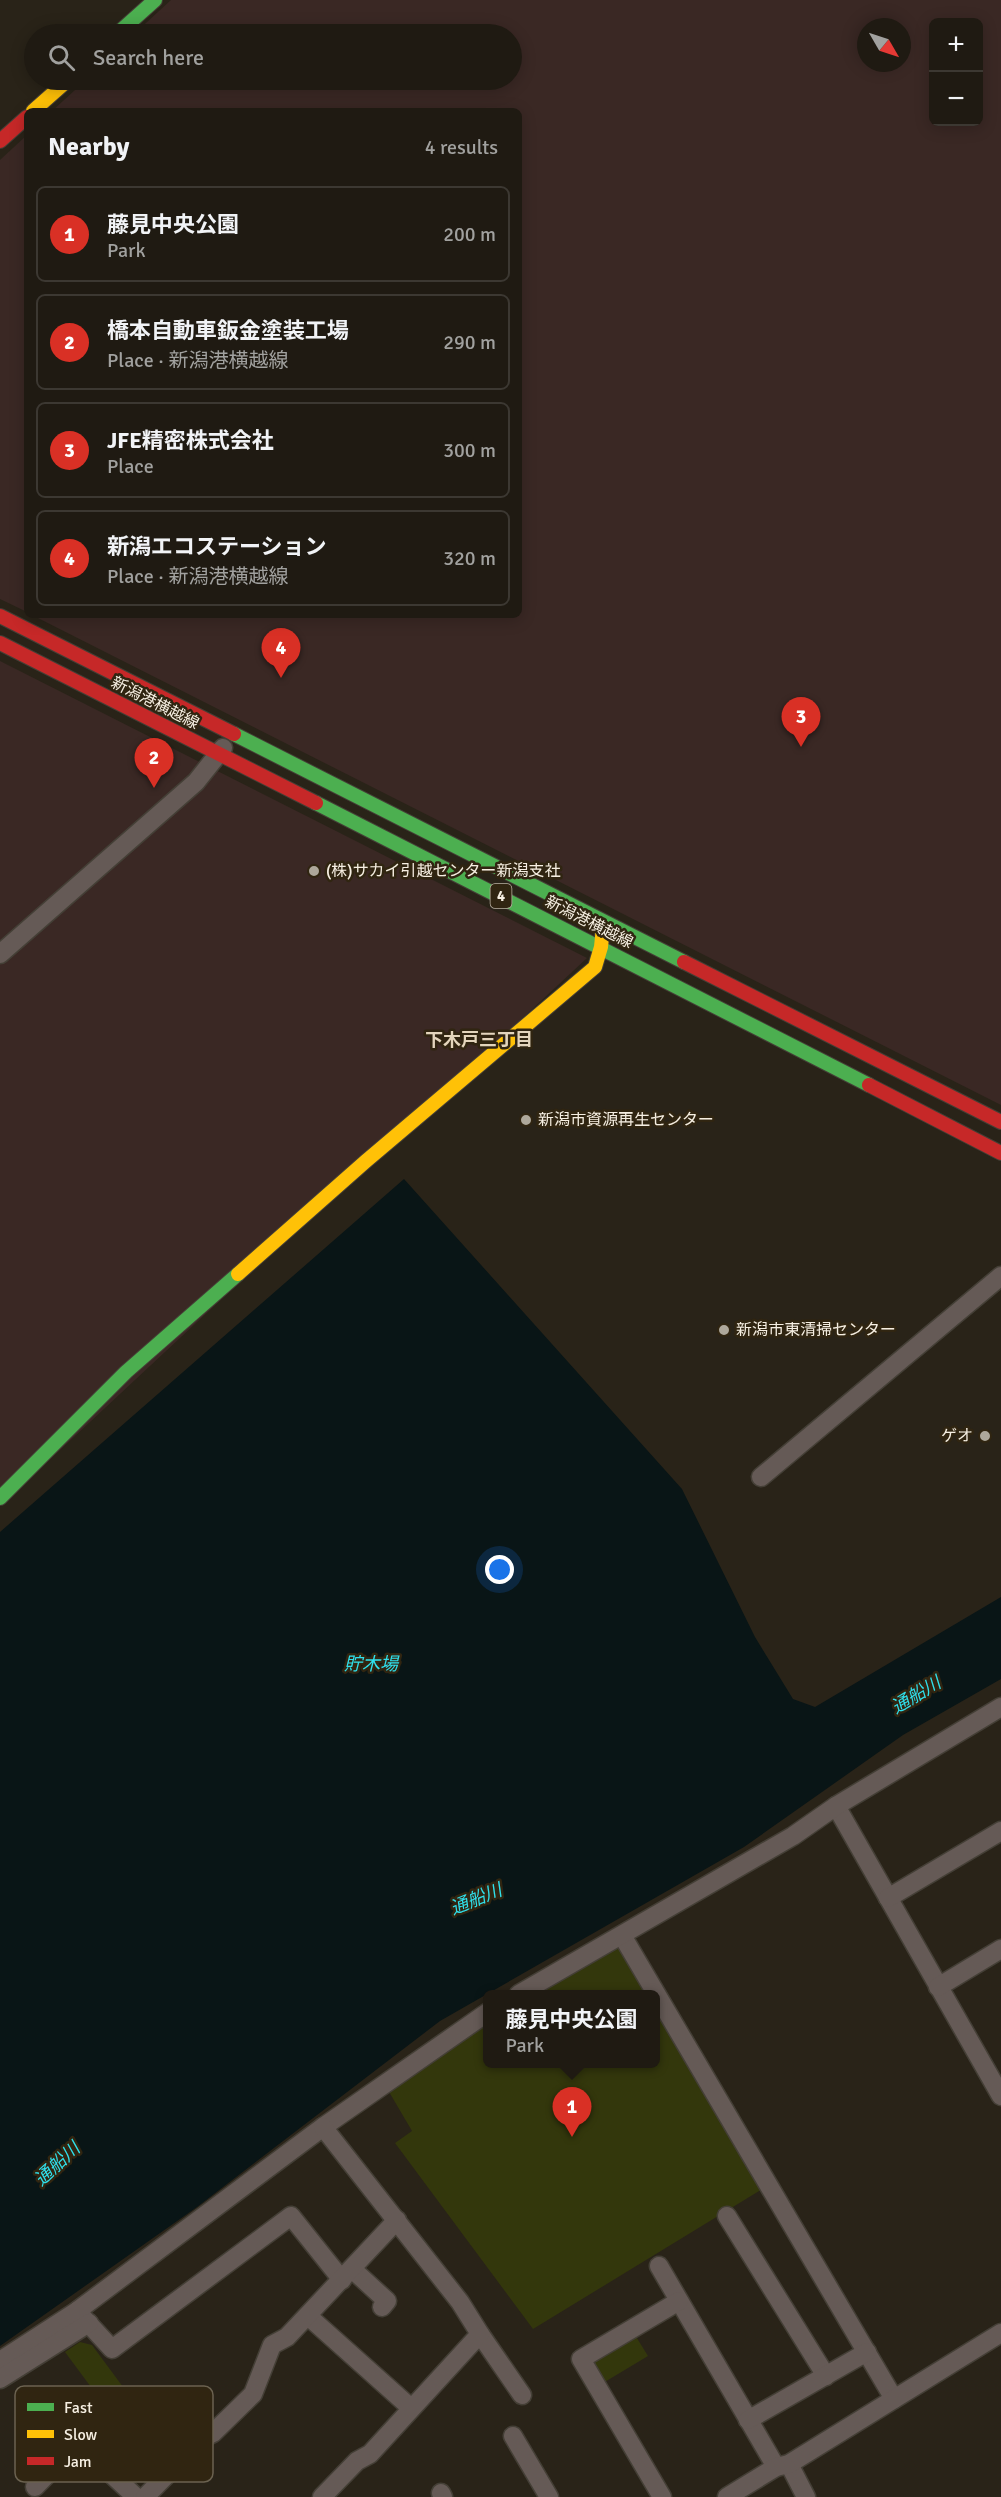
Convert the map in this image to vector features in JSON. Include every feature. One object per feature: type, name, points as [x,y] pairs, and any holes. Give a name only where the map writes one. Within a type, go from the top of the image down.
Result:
[{"type":"main road","points":[[128,24],[155,0]]},
{"type":"main road","points":[[36,108],[57,90]]},
{"type":"main road","points":[[0,141],[24,120]]},
{"type":"main road","name":"新潟港横越線","points":[[0,616],[1001,1122]]},
{"type":"main road","name":"新潟港横越線","points":[[0,643],[602,947],[1001,1153]]},
{"type":"main road","points":[[0,1498],[126,1372],[366,1161],[595,967],[602,947],[603,921]]},
{"type":"street","points":[[0,954],[196,782],[233,735]]},
{"type":"street","points":[[761,1477],[1001,1276]]},
{"type":"street","points":[[528,1990],[793,1836],[837,1806],[1001,1707]]},
{"type":"street","points":[[837,1806],[938,1986],[996,2073],[1001,2096]]},
{"type":"street","points":[[888,1898],[1001,1831]]},
{"type":"street","points":[[622,1937],[653,1990]]},
{"type":"street","points":[[938,1986],[1001,1949]]},
{"type":"street","points":[[660,2001],[894,2399]]},
{"type":"street","points":[[0,2379],[83,2317],[324,2127],[483,2016]]},
{"type":"street","points":[[324,2127],[460,2302],[522,2395]]},
{"type":"street","points":[[83,2317],[112,2349],[291,2216],[347,2275],[387,2301],[382,2307]]},
{"type":"street","points":[[727,2216],[826,2376]]},
{"type":"street","points":[[213,2433],[253,2394],[272,2345],[287,2337],[308,2316],[397,2220]]},
{"type":"street","points":[[658,2266],[748,2420],[806,2497]]},
{"type":"street","points":[[662,2497],[581,2359],[679,2301]]},
{"type":"street","points":[[308,2316],[411,2408]]},
{"type":"street","points":[[0,2361],[83,2317]]},
{"type":"street","points":[[727,2497],[1001,2333]]},
{"type":"street","points":[[322,2497],[357,2461],[370,2454],[480,2334]]},
{"type":"street","points":[[748,2420],[867,2352]]},
{"type":"street","points":[[513,2436],[549,2497]]},
{"type":"street","points":[[35,2487],[40,2482]]},
{"type":"street","points":[[120,2482],[136,2497]]},
{"type":"street","points":[[145,2497],[160,2482]]},
{"type":"shaded area","points":[[171,0],[1001,0],[1001,1105],[38,618],[522,618],[522,108],[55,108],[75,90],[522,90],[522,24],[145,24]]},
{"type":"shaded area","points":[[24,138],[24,611],[0,599],[0,160]]},
{"type":"shaded area","points":[[0,661],[587,958],[0,1506]]},
{"type":"green space","points":[[623,1937],[654,1990],[526,1990]]},
{"type":"green space","points":[[660,2000],[769,2185],[533,2329],[395,2143],[412,2131],[385,2085],[483,2016],[483,2068],[660,2068]]},
{"type":"green space","points":[[635,2335],[648,2356],[603,2383],[590,2362]]},
{"type":"green space","points":[[80,2342],[92,2345],[122,2386],[90,2386],[65,2352]]},
{"type":"water","name":"貯木場","points":[[404,1179],[682,1489],[755,1637],[793,1699],[815,1707],[1001,1597],[1001,1679],[903,1735],[744,1847],[494,1990],[483,1990],[483,1996],[440,2021],[197,2207],[0,2346],[0,1532]]},
{"type":"traffic: fast","points":[[128,24],[155,0]]},
{"type":"traffic: fast","points":[[234,734],[684,962]]},
{"type":"traffic: fast","points":[[316,803],[869,1085]]},
{"type":"traffic: fast","points":[[0,1498],[126,1372],[238,1274]]},
{"type":"traffic: slow","points":[[36,108],[57,90]]},
{"type":"traffic: slow","points":[[238,1274],[366,1161],[595,967],[601,947],[603,927]]},
{"type":"traffic: jam","points":[[0,141],[24,120]]},
{"type":"traffic: jam","points":[[0,616],[234,734]]},
{"type":"traffic: jam","points":[[0,643],[316,803]]},
{"type":"traffic: jam","points":[[684,962],[1001,1122]]},
{"type":"traffic: jam","points":[[869,1085],[1001,1153]]},
{"type":"place","name":"新潟エコステーション","points":[[281,678]]},
{"type":"place","name":"JFE精密株式会社","points":[[801,747]]},
{"type":"place","name":"橋本自動車鈑金塗装工場","points":[[154,788]]},
{"type":"place","name":"(株)サカイ引越センター新潟支社","points":[[314,871]]},
{"type":"place","name":"新潟市資源再生センター","points":[[526,1120]]},
{"type":"place","name":"新潟市東清掃センター","points":[[724,1330]]},
{"type":"place","name":"ゲオ","points":[[985,1436]]},
{"type":"place","name":"藤見中央公園","points":[[572,2137]]},
{"type":"district","name":"下木戸三丁目","points":[[479,1040]]},
{"type":"water label","name":"通船川","points":[[916,1695]]},
{"type":"water label","name":"通船川","points":[[476,1899]]},
{"type":"water label","name":"通船川","points":[[57,2164]]}]
